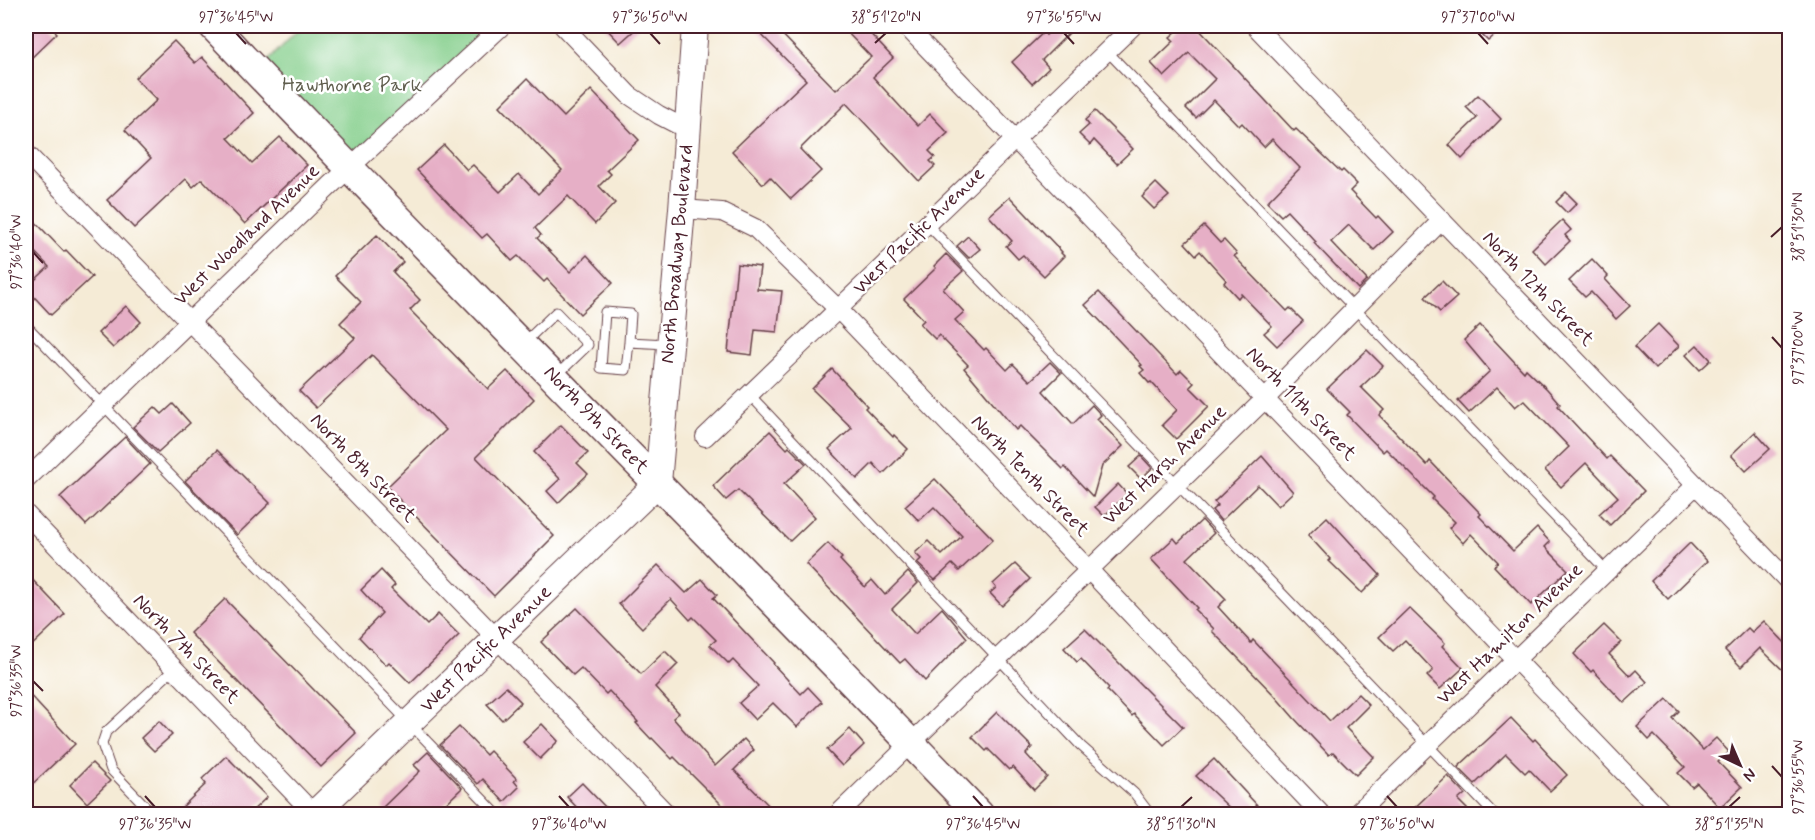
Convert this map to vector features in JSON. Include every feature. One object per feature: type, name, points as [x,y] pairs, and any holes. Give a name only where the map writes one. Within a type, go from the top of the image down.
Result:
[{"type":"main road","name":"North 9th Street","points":[[213,26],[349,169],[980,814]]},
{"type":"main road","name":"North Broadway Boulevard","points":[[658,483],[695,26]]},
{"type":"main road","name":"West Pacific Avenue","points":[[314,814],[658,483]]},
{"type":"street","name":"West Woodland Avenue","points":[[26,480],[349,169],[502,26]]},
{"type":"street","points":[[563,26],[629,94],[659,115],[686,129]]},
{"type":"street","name":"North 11th Street","points":[[906,26],[1664,814]]},
{"type":"street","name":"West Pacific Avenue","points":[[705,437],[1133,26]]},
{"type":"street","name":"North 12th Street","points":[[1255,26],[1790,583]]},
{"type":"street","name":"North 8th Street","points":[[26,153],[667,814]]},
{"type":"street","name":"North Tenth Street","points":[[682,208],[722,212],[755,228],[838,309],[1320,814]]},
{"type":"street","name":"West Harsh Avenue","points":[[838,814],[1265,399],[1442,220]]},
{"type":"street","name":"West Hamilton Avenue","points":[[1356,814],[1695,486]]},
{"type":"street","name":"North 7th Street","points":[[26,514],[314,814]]},
{"type":"lane","points":[[1107,51],[1607,571]]},
{"type":"lane","points":[[927,224],[1494,814]]},
{"type":"lane","points":[[522,345],[556,312],[588,345]]},
{"type":"lane","points":[[605,312],[631,314],[628,327],[626,370],[601,368],[604,354],[603,340],[607,326],[605,312]]},
{"type":"lane","points":[[26,325],[497,814]]},
{"type":"lane","points":[[555,378],[588,345],[603,340]]},
{"type":"lane","points":[[629,342],[670,344]]},
{"type":"lane","points":[[749,394],[1081,746],[1134,793],[1150,814]]},
{"type":"lane","points":[[153,814],[111,770],[102,744],[106,732],[174,669]]},
{"type":"green space","name":"Hawthorne Park","points":[[302,26],[502,26],[349,169],[257,72]]},
{"type":"building","points":[[26,26],[50,26],[57,33],[26,63]]},
{"type":"building","points":[[604,26],[639,26],[620,43]]},
{"type":"building","points":[[753,26],[774,26],[836,90],[871,57],[841,26],[863,26],[893,58],[873,77],[918,126],[930,114],[948,133],[929,151],[935,157],[930,161],[935,166],[919,181],[846,103],[800,149],[821,171],[791,199],[770,177],[763,184],[732,151],[806,80]]},
{"type":"building","points":[[1055,26],[1076,26],[1042,60],[1049,68],[1032,84],[1012,62],[1044,32],[1046,35]]},
{"type":"building","points":[[1183,26],[1196,26],[1294,131],[1296,129],[1341,172],[1343,170],[1357,184],[1350,191],[1393,232],[1374,250],[1349,225],[1331,242],[1367,280],[1358,289],[1287,211],[1281,216],[1267,202],[1300,168],[1272,139],[1264,147],[1242,123],[1239,126],[1214,100],[1196,118],[1186,108],[1215,79],[1189,53],[1164,77],[1151,63],[1174,41],[1170,37]]},
{"type":"building","points":[[1473,26],[1505,26],[1488,41]]},
{"type":"building","points":[[174,41],[195,63],[202,57],[254,113],[228,138],[252,163],[280,137],[307,165],[245,224],[202,179],[193,187],[186,179],[134,228],[107,200],[151,158],[125,130],[157,100],[135,78]]},
{"type":"building","points":[[527,79],[564,117],[591,90],[639,140],[607,170],[611,174],[599,186],[615,203],[595,224],[568,196],[535,228],[541,235],[537,238],[570,272],[587,255],[613,283],[580,314],[547,279],[544,282],[518,256],[512,261],[487,234],[482,238],[417,170],[444,145],[467,170],[473,165],[500,192],[519,174],[538,194],[562,170],[500,106]]},
{"type":"building","points":[[1478,95],[1501,119],[1462,159],[1449,145],[1477,118],[1466,107]]},
{"type":"building","points":[[1095,111],[1133,149],[1117,164],[1094,140],[1090,145],[1079,134],[1089,125],[1085,120]]},
{"type":"building","points":[[1156,183],[1169,196],[1154,209],[1142,197]]},
{"type":"building","points":[[1566,192],[1577,203],[1567,213],[1556,202]]},
{"type":"building","points":[[1010,197],[1064,256],[1044,276],[1023,255],[1018,259],[1006,246],[1012,241],[989,216]]},
{"type":"building","points":[[26,212],[64,252],[66,250],[92,277],[51,315],[26,288],[49,267],[29,246],[26,246]]},
{"type":"building","points":[[1562,220],[1571,230],[1565,235],[1570,241],[1546,264],[1532,249]]},
{"type":"building","points":[[1204,226],[1220,243],[1224,240],[1237,254],[1234,256],[1287,311],[1290,308],[1303,321],[1277,346],[1264,333],[1272,326],[1241,294],[1238,298],[1224,283],[1226,280],[1200,251],[1196,255],[1185,243]]},
{"type":"building","points":[[377,235],[403,262],[393,272],[420,300],[410,310],[488,389],[507,371],[534,399],[476,457],[554,536],[494,596],[387,487],[446,430],[372,355],[316,408],[299,391],[355,338],[340,323],[361,302],[335,276]]},
{"type":"building","points":[[968,236],[980,249],[969,258],[957,246]]},
{"type":"building","points":[[946,254],[963,271],[943,289],[964,312],[955,320],[1007,370],[1013,364],[1030,381],[1050,362],[1061,373],[1043,391],[1073,424],[1092,405],[1101,415],[1097,419],[1123,446],[1102,466],[1093,497],[1065,467],[1063,469],[1020,426],[1016,430],[964,368],[968,365],[939,335],[935,339],[920,324],[924,320],[904,299],[936,268],[934,266]]},
{"type":"building","points":[[1592,259],[1608,276],[1605,279],[1630,306],[1616,319],[1591,292],[1585,297],[1569,281]]},
{"type":"building","points":[[737,264],[760,267],[757,289],[782,291],[777,332],[755,330],[752,355],[728,352]]},
{"type":"building","points":[[1442,281],[1457,297],[1440,312],[1425,297]]},
{"type":"building","points":[[1099,292],[1177,374],[1181,370],[1194,383],[1190,387],[1209,406],[1176,439],[1162,425],[1177,410],[1140,373],[1144,370],[1140,366],[1142,365],[1085,305]]},
{"type":"building","points":[[126,306],[141,322],[113,348],[98,333]]},
{"type":"building","points":[[1658,324],[1679,346],[1655,369],[1634,347]]},
{"type":"building","points":[[1480,325],[1524,372],[1526,369],[1547,389],[1560,404],[1558,406],[1607,459],[1610,456],[1644,491],[1610,525],[1599,514],[1618,497],[1586,463],[1561,487],[1545,470],[1569,447],[1524,400],[1515,407],[1497,387],[1469,413],[1458,401],[1490,371],[1464,340]]},
{"type":"building","points":[[1697,345],[1711,360],[1700,370],[1686,355]]},
{"type":"building","points":[[1367,350],[1383,366],[1361,387],[1384,410],[1379,415],[1399,436],[1427,465],[1430,461],[1513,551],[1537,528],[1550,542],[1545,547],[1568,570],[1531,605],[1494,566],[1498,562],[1471,534],[1463,543],[1449,528],[1455,522],[1432,499],[1434,497],[1386,449],[1383,452],[1347,415],[1350,412],[1327,389]]},
{"type":"building","points":[[832,369],[867,406],[865,408],[908,449],[883,474],[873,463],[857,479],[829,449],[852,428],[812,389]]},
{"type":"building","points":[[173,404],[190,423],[158,452],[133,427],[155,407],[162,414]]},
{"type":"building","points":[[561,425],[588,453],[577,463],[588,474],[558,503],[547,491],[560,479],[534,452]]},
{"type":"building","points":[[770,431],[806,464],[784,484],[815,517],[790,541],[738,490],[726,500],[713,486]]},
{"type":"building","points":[[1755,432],[1770,449],[1746,471],[1731,455]]},
{"type":"building","points":[[125,437],[150,464],[86,525],[60,497]]},
{"type":"building","points":[[217,450],[270,503],[237,535],[185,481]]},
{"type":"building","points":[[1141,456],[1152,468],[1141,479],[1129,467]]},
{"type":"building","points":[[1262,456],[1293,492],[1278,506],[1258,485],[1221,521],[1212,510],[1218,505],[1214,502]]},
{"type":"building","points":[[935,479],[993,539],[959,571],[952,564],[935,580],[917,563],[921,559],[915,553],[928,541],[942,555],[962,536],[934,507],[919,521],[905,506]]},
{"type":"building","points":[[1118,484],[1127,494],[1104,516],[1095,507]]},
{"type":"building","points":[[1327,517],[1380,575],[1362,593],[1329,561],[1331,560],[1308,535]]},
{"type":"building","points":[[1202,520],[1214,533],[1187,559],[1226,599],[1218,607],[1251,643],[1253,640],[1330,721],[1358,694],[1369,705],[1346,728],[1374,757],[1356,775],[1333,752],[1329,755],[1212,631],[1214,629],[1195,610],[1197,608],[1151,559],[1174,538],[1178,543]]},
{"type":"building","points":[[828,543],[865,587],[872,580],[885,595],[908,572],[918,583],[892,609],[915,634],[942,608],[967,638],[925,681],[905,659],[900,663],[806,564]]},
{"type":"building","points":[[1690,543],[1707,561],[1668,599],[1651,581]]},
{"type":"building","points":[[1015,564],[1030,579],[1002,606],[990,593],[996,588],[993,584]]},
{"type":"building","points":[[658,565],[686,593],[702,579],[717,595],[713,598],[801,694],[808,687],[822,702],[797,727],[773,703],[755,720],[739,703],[758,686],[733,660],[729,664],[710,645],[716,640],[693,617],[690,620],[671,599],[642,628],[619,604]]},
{"type":"building","points":[[381,570],[395,585],[391,589],[427,625],[438,614],[459,635],[410,683],[389,662],[386,665],[359,637],[382,613],[361,590]]},
{"type":"building","points":[[26,573],[65,614],[26,651]]},
{"type":"building","points":[[225,599],[356,733],[321,767],[190,633]]},
{"type":"building","points":[[577,608],[641,674],[665,651],[678,664],[655,687],[679,713],[673,718],[715,766],[744,739],[754,750],[734,770],[777,814],[718,814],[725,808],[674,757],[672,759],[651,739],[609,691],[606,694],[581,668],[573,675],[541,642]]},
{"type":"building","points":[[1409,608],[1445,643],[1442,646],[1463,668],[1440,689],[1427,676],[1433,670],[1405,640],[1393,651],[1379,637]]},
{"type":"building","points":[[1764,621],[1790,648],[1790,677],[1760,648],[1741,667],[1725,650],[1748,628],[1752,632]]},
{"type":"building","points":[[1604,625],[1621,642],[1609,654],[1630,676],[1636,670],[1647,682],[1624,703],[1593,670],[1591,672],[1574,654]]},
{"type":"building","points":[[1085,629],[1183,727],[1164,745],[1134,714],[1132,716],[1081,659],[1077,662],[1064,648]]},
{"type":"building","points":[[506,687],[521,702],[502,720],[487,704]]},
{"type":"building","points":[[26,691],[75,744],[26,790]]},
{"type":"building","points":[[1667,699],[1679,711],[1672,718],[1703,750],[1716,738],[1729,752],[1718,762],[1742,787],[1720,808],[1697,783],[1692,787],[1678,773],[1685,767],[1654,735],[1649,740],[1637,727]]},
{"type":"building","points":[[997,712],[1032,747],[1026,754],[1047,777],[1034,790],[1013,767],[1009,770],[972,737]]},
{"type":"building","points":[[1511,718],[1533,741],[1535,739],[1567,775],[1550,791],[1529,769],[1525,773],[1506,754],[1475,784],[1458,767]]},
{"type":"building","points":[[159,721],[172,735],[154,751],[141,738]]},
{"type":"building","points":[[542,724],[558,741],[540,759],[523,742]]},
{"type":"building","points":[[459,727],[486,755],[490,751],[517,779],[514,781],[519,787],[504,802],[483,779],[478,784],[440,745]]},
{"type":"building","points":[[850,729],[864,745],[842,766],[827,750]]},
{"type":"building","points":[[428,752],[462,788],[435,814],[388,814],[382,808],[420,771],[414,765]]},
{"type":"building","points":[[226,756],[267,797],[249,814],[175,814],[206,784],[202,779]]},
{"type":"building","points":[[1214,759],[1257,805],[1248,814],[1236,814],[1196,776]]},
{"type":"building","points":[[92,763],[110,781],[87,803],[70,785]]},
{"type":"building","points":[[1448,776],[1465,794],[1458,800],[1472,814],[1408,814]]},
{"type":"building","points":[[582,783],[612,814],[583,814],[567,797]]}]
